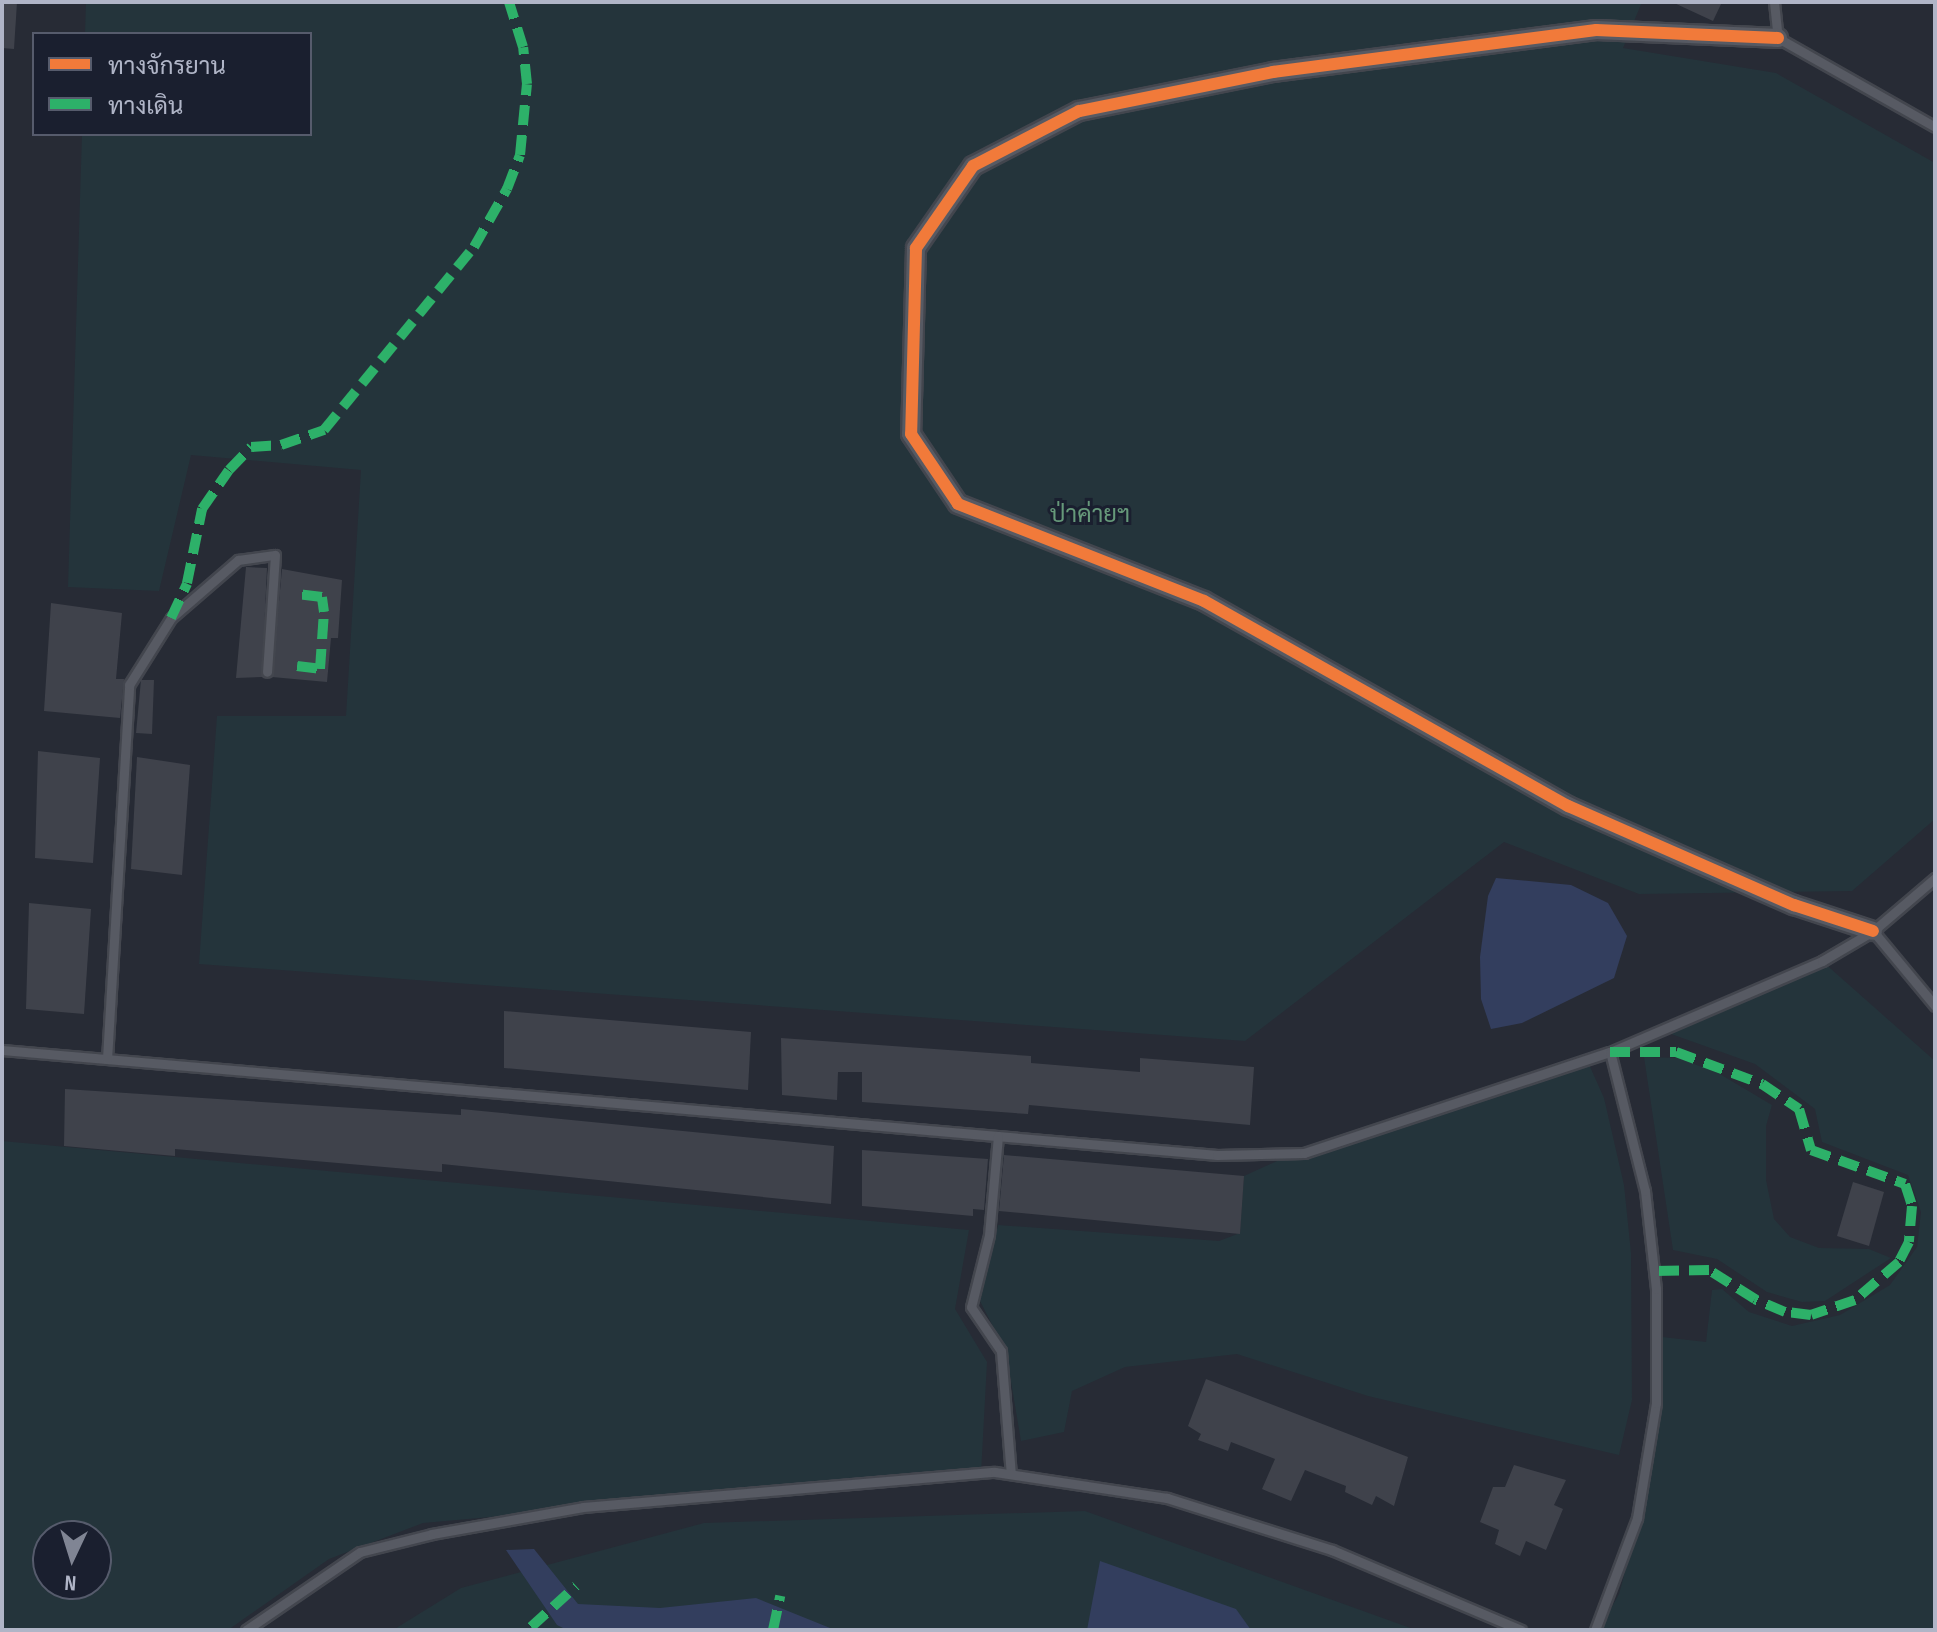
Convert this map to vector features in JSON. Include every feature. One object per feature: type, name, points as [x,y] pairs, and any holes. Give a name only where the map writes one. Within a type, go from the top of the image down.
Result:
[{"type":"street","points":[[1778,38],[1596,30],[1273,72],[1079,111],[973,166],[916,248],[911,434],[958,504],[1204,601],[1568,806],[1794,905],[1873,931]]},
{"type":"lane","points":[[1774,2],[1778,38],[1935,127]]},
{"type":"lane","points":[[107,1059],[129,685],[171,618],[238,560],[275,555],[267,672]]},
{"type":"lane","points":[[2,1050],[1217,1155],[1304,1153],[1610,1052],[1822,961],[1873,931],[1935,878]]},
{"type":"lane","points":[[1873,931],[1935,1006]]},
{"type":"lane","points":[[1595,1630],[1637,1518],[1656,1403],[1656,1289],[1645,1191],[1610,1052]]},
{"type":"lane","points":[[998,1136],[989,1235],[971,1307],[1001,1351],[1011,1474]]},
{"type":"lane","points":[[246,1630],[360,1552],[432,1534],[583,1507],[1011,1474],[1167,1498],[1332,1550],[1521,1630]]},
{"type":"green space","name":"ป่าค่ายฯ","points":[[86,2],[1642,2],[1623,48],[1776,73],[1935,163],[1935,819],[1852,891],[1639,894],[1504,842],[1245,1041],[199,964],[217,716],[346,716],[361,470],[191,455],[159,591],[68,587],[82,136],[312,136],[312,32],[85,32]]},
{"type":"green space","points":[[1822,961],[1935,1061],[1935,1630],[1599,1630],[1619,1594],[1643,1505],[1659,1421],[1662,1337],[1706,1342],[1712,1290],[1722,1289],[1749,1312],[1792,1326],[1840,1315],[1890,1285],[1917,1247],[1921,1212],[1908,1175],[1822,1142],[1815,1109],[1755,1064],[1660,1030]]},
{"type":"green space","points":[[1644,1057],[1678,1058],[1718,1073],[1772,1105],[1766,1126],[1766,1180],[1774,1219],[1790,1237],[1819,1248],[1869,1249],[1891,1258],[1825,1301],[1802,1302],[1767,1292],[1717,1259],[1673,1250]]},
{"type":"green space","points":[[1587,1060],[1604,1098],[1624,1185],[1631,1253],[1632,1400],[1619,1455],[1368,1396],[1237,1354],[1125,1367],[1072,1391],[1064,1432],[1021,1441],[1006,1352],[980,1301],[998,1225],[1219,1241],[1240,1233],[1244,1176],[1295,1153]]},
{"type":"green space","points":[[2,1141],[969,1230],[955,1309],[987,1362],[981,1474],[423,1523],[329,1559],[228,1630],[2,1630]]},
{"type":"green space","points":[[1085,1511],[1416,1630],[393,1630],[461,1588],[704,1523]]},
{"type":"water","points":[[1496,878],[1571,885],[1608,903],[1627,936],[1614,978],[1522,1023],[1491,1029],[1481,999],[1480,957],[1488,896]]},
{"type":"water","points":[[534,1549],[578,1604],[660,1608],[756,1598],[835,1630],[567,1630],[557,1625],[506,1550]]},
{"type":"water","points":[[1100,1561],[1236,1609],[1251,1630],[1087,1630]]},
{"type":"building","points":[[2,2],[17,2],[14,49],[2,48]]},
{"type":"building","points":[[1672,2],[1722,2],[1713,21]]},
{"type":"building","points":[[246,567],[267,568],[262,677],[236,678]]},
{"type":"building","points":[[282,569],[342,580],[338,638],[331,638],[327,682],[272,677]]},
{"type":"building","points":[[51,603],[122,613],[116,679],[124,679],[120,718],[44,711]]},
{"type":"building","points":[[141,680],[154,680],[152,734],[136,733]]},
{"type":"building","points":[[38,751],[100,758],[93,863],[35,858]]},
{"type":"building","points":[[137,757],[190,765],[182,875],[131,869]]},
{"type":"building","points":[[29,903],[91,909],[84,1014],[26,1009]]},
{"type":"building","points":[[504,1011],[751,1032],[748,1090],[504,1068]]},
{"type":"building","points":[[781,1038],[1031,1056],[1031,1063],[1140,1072],[1140,1058],[1254,1067],[1250,1125],[1029,1105],[1028,1114],[862,1102],[862,1072],[838,1072],[837,1100],[782,1095]]},
{"type":"building","points":[[65,1089],[461,1115],[461,1109],[834,1146],[831,1204],[442,1164],[442,1172],[175,1149],[175,1156],[64,1146]]},
{"type":"building","points":[[862,1150],[988,1159],[984,1210],[973,1209],[973,1216],[862,1206]]},
{"type":"building","points":[[1004,1155],[1244,1176],[1240,1234],[999,1211]]},
{"type":"building","points":[[1853,1182],[1884,1192],[1869,1246],[1837,1236]]},
{"type":"building","points":[[1206,1379],[1408,1457],[1394,1506],[1376,1496],[1372,1505],[1345,1492],[1346,1486],[1305,1470],[1291,1501],[1262,1489],[1275,1459],[1231,1442],[1228,1451],[1198,1440],[1201,1434],[1188,1426]]},
{"type":"building","points":[[1514,1465],[1566,1480],[1554,1505],[1563,1509],[1546,1550],[1526,1541],[1520,1556],[1495,1544],[1499,1530],[1480,1522],[1493,1487],[1505,1487]]},
{"type":"marked path","points":[[171,618],[187,583],[202,509],[229,470],[251,447],[281,445],[324,430],[474,247],[507,189],[520,155],[527,84],[523,47],[509,2]]},
{"type":"marked path","points":[[297,666],[320,669],[324,612],[322,597],[299,594]]},
{"type":"marked path","points":[[1610,1052],[1676,1052],[1762,1084],[1799,1109],[1811,1150],[1905,1184],[1912,1206],[1909,1242],[1899,1262],[1855,1300],[1811,1315],[1785,1312],[1755,1299],[1709,1270],[1654,1271]]},
{"type":"marked path","points":[[531,1627],[576,1586]]},
{"type":"marked path","points":[[773,1630],[780,1596]]},
{"type":"cycle path","points":[[1778,38],[1596,30],[1273,72],[1079,111],[973,166],[916,248],[911,434],[958,504],[1204,601],[1568,806],[1794,905],[1873,931]]}]
